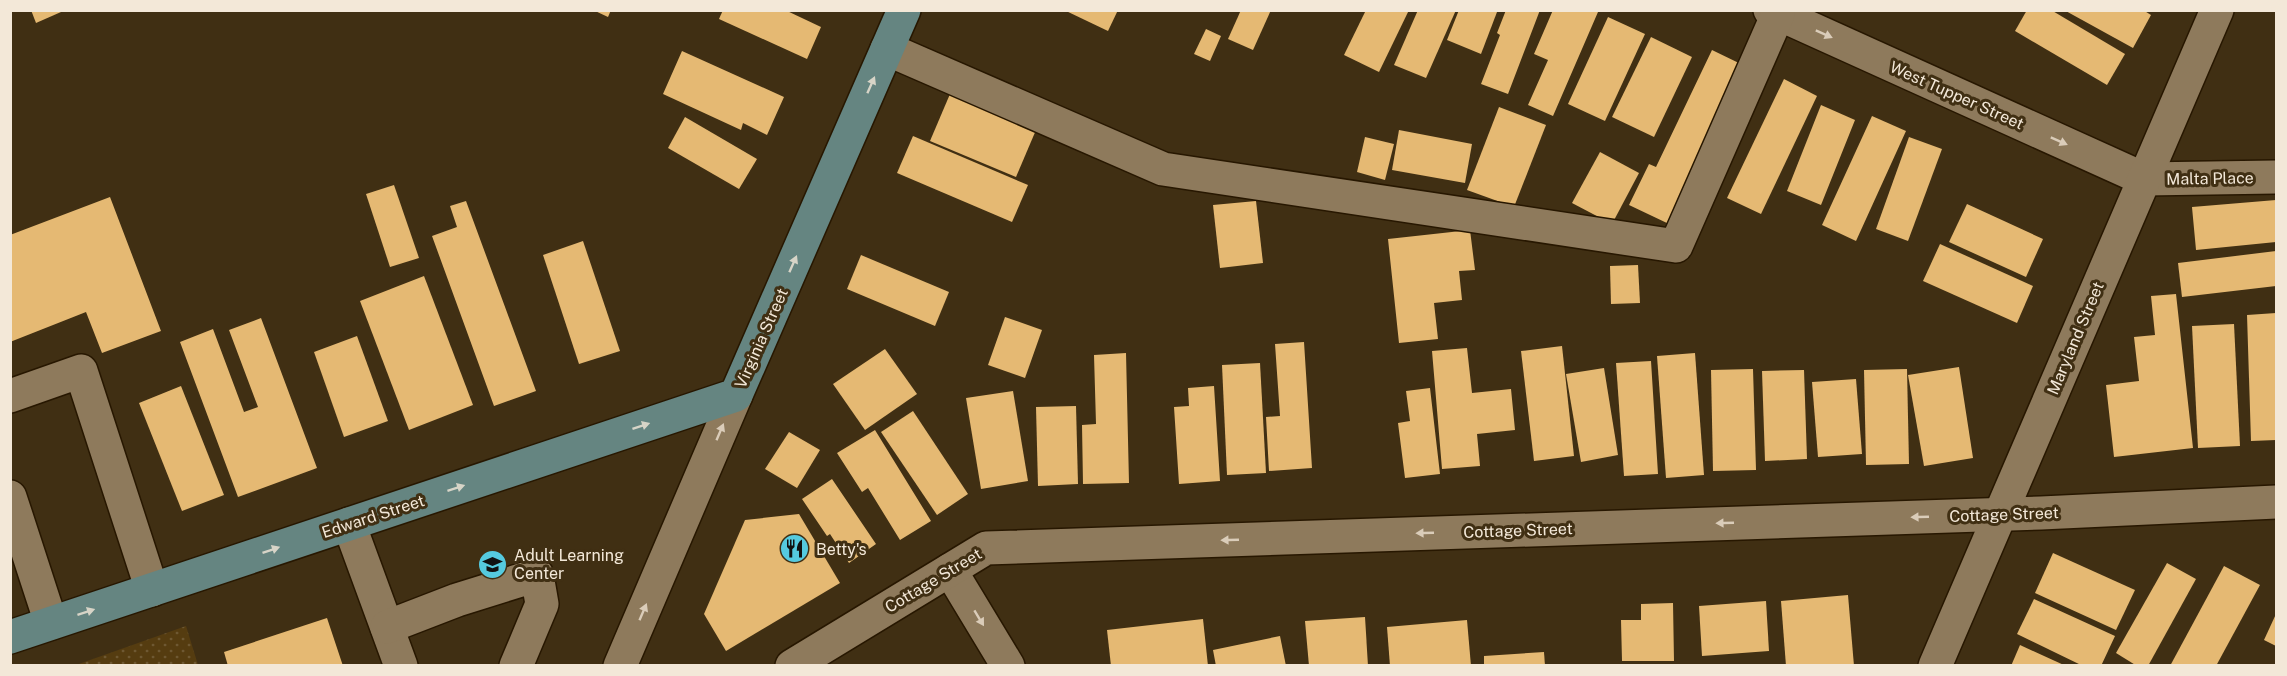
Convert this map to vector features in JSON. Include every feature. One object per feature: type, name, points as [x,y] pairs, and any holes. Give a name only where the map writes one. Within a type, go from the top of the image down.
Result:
[{"type":"main road","name":"Virginia Street","points":[[736,395],[904,10]]},
{"type":"main road","name":"Edward Street","points":[[10,637],[736,395]]},
{"type":"street","name":"Maryland Street","points":[[1935,666],[2217,10]]},
{"type":"street","points":[[887,49],[1163,169],[1676,246],[1774,12]]},
{"type":"street","name":"West Tupper Street","points":[[1774,12],[2144,179]]},
{"type":"street","name":"Malta Place","points":[[2144,179],[2277,177]]},
{"type":"street","points":[[10,396],[81,371],[152,590]]},
{"type":"street","name":"Virginia Street","points":[[620,666],[736,395]]},
{"type":"street","points":[[10,497],[51,624]]},
{"type":"street","name":"Cottage Street","points":[[792,666],[986,548],[2277,502]]},
{"type":"street","points":[[349,524],[401,666]]},
{"type":"street","points":[[950,570],[1008,666]]},
{"type":"street","points":[[387,627],[457,600],[537,575],[542,604],[516,666]]},
{"type":"shaded area","points":[[186,626],[198,665],[76,665]]},
{"type":"building","points":[[31,10],[60,10],[61,12],[36,23]]},
{"type":"building","points":[[593,10],[611,10],[608,17]]},
{"type":"building","points":[[723,10],[785,10],[821,27],[807,59],[719,19]]},
{"type":"building","points":[[1064,10],[1118,10],[1108,31]]},
{"type":"building","points":[[1241,10],[1271,10],[1253,50],[1228,39]]},
{"type":"building","points":[[1366,10],[1409,10],[1379,72],[1344,55]]},
{"type":"building","points":[[1418,10],[1456,10],[1426,78],[1394,65]]},
{"type":"building","points":[[1459,10],[1497,12],[1481,54],[1447,40]]},
{"type":"building","points":[[1506,10],[1540,10],[1508,94],[1481,84],[1500,35],[1497,33]]},
{"type":"building","points":[[1553,10],[1598,12],[1553,116],[1528,105],[1548,60],[1534,54]]},
{"type":"building","points":[[2027,10],[2051,10],[2125,54],[2107,85],[2015,31]]},
{"type":"building","points":[[2064,10],[2143,10],[2151,15],[2133,48]]},
{"type":"building","points":[[1608,17],[1645,34],[1605,121],[1568,104]]},
{"type":"building","points":[[1206,29],[1221,36],[1210,61],[1194,54]]},
{"type":"building","points":[[1651,37],[1692,57],[1654,137],[1612,117]]},
{"type":"building","points":[[1712,50],[1745,66],[1669,224],[1629,205],[1649,164],[1656,167]]},
{"type":"building","points":[[682,51],[784,97],[767,135],[743,123],[741,130],[663,94]]},
{"type":"building","points":[[1784,79],[1817,96],[1761,214],[1727,198]]},
{"type":"building","points":[[950,94],[1036,130],[1016,177],[930,141]]},
{"type":"building","points":[[1821,105],[1855,120],[1821,205],[1787,191]]},
{"type":"building","points":[[1499,107],[1546,125],[1514,207],[1467,190]]},
{"type":"building","points":[[1872,116],[1906,131],[1856,241],[1822,225]]},
{"type":"building","points":[[685,117],[757,159],[739,189],[668,148]]},
{"type":"building","points":[[1399,130],[1472,144],[1465,183],[1392,170]]},
{"type":"building","points":[[913,136],[1028,185],[1012,222],[897,173]]},
{"type":"building","points":[[1365,137],[1394,144],[1385,180],[1357,172]]},
{"type":"building","points":[[1909,137],[1942,149],[1908,241],[1876,229]]},
{"type":"building","points":[[1600,152],[1639,173],[1612,224],[1572,203]]},
{"type":"building","points":[[394,185],[419,258],[390,267],[366,194]]},
{"type":"building","points":[[110,197],[161,331],[102,353],[86,312],[10,342],[10,235]]},
{"type":"building","points":[[2276,200],[2276,242],[2196,250],[2192,207]]},
{"type":"building","points":[[466,201],[536,391],[494,406],[432,236],[457,227],[450,206]]},
{"type":"building","points":[[1256,201],[1263,263],[1220,268],[1213,205]]},
{"type":"building","points":[[1967,204],[2043,239],[2026,277],[1949,242]]},
{"type":"building","points":[[1470,230],[1475,270],[1459,271],[1462,300],[1434,303],[1438,339],[1399,343],[1388,239]]},
{"type":"building","points":[[583,241],[620,351],[579,364],[543,255]]},
{"type":"building","points":[[1940,244],[2033,286],[2017,323],[1923,281]]},
{"type":"building","points":[[2276,251],[2276,286],[2182,297],[2178,263]]},
{"type":"building","points":[[861,255],[949,292],[935,326],[847,289]]},
{"type":"building","points":[[1638,265],[1640,303],[1611,304],[1610,266]]},
{"type":"building","points":[[424,276],[473,405],[409,430],[360,301]]},
{"type":"building","points":[[2176,294],[2193,448],[2114,457],[2106,385],[2139,381],[2134,337],[2155,335],[2151,296]]},
{"type":"building","points":[[2276,313],[2276,440],[2251,441],[2247,315]]},
{"type":"building","points":[[1005,317],[1042,330],[1025,378],[988,365]]},
{"type":"building","points":[[261,318],[317,468],[238,497],[180,342],[213,329],[244,412],[258,407],[229,330]]},
{"type":"building","points":[[2234,324],[2240,446],[2198,448],[2192,326]]},
{"type":"building","points":[[357,336],[388,421],[344,437],[314,352]]},
{"type":"building","points":[[1304,342],[1312,468],[1269,471],[1266,417],[1280,416],[1275,344]]},
{"type":"building","points":[[1562,346],[1574,456],[1534,461],[1521,351]]},
{"type":"building","points":[[1467,348],[1472,393],[1511,389],[1515,430],[1477,434],[1480,466],[1442,469],[1432,351]]},
{"type":"building","points":[[885,349],[917,394],[865,430],[833,384]]},
{"type":"building","points":[[1126,353],[1129,483],[1083,484],[1082,425],[1096,424],[1094,355]]},
{"type":"building","points":[[1695,353],[1704,475],[1666,478],[1657,356]]},
{"type":"building","points":[[1651,361],[1658,474],[1624,476],[1616,363]]},
{"type":"building","points":[[1260,363],[1266,473],[1227,475],[1222,365]]},
{"type":"building","points":[[1959,367],[1973,458],[1924,466],[1908,375]]},
{"type":"building","points":[[1604,368],[1618,455],[1581,462],[1566,374]]},
{"type":"building","points":[[1753,369],[1756,470],[1713,471],[1711,370]]},
{"type":"building","points":[[1907,369],[1909,464],[1866,465],[1864,370]]},
{"type":"building","points":[[1804,370],[1807,459],[1765,461],[1762,371]]},
{"type":"building","points":[[1856,379],[1862,454],[1818,457],[1812,382]]},
{"type":"building","points":[[181,386],[224,495],[182,511],[139,403]]},
{"type":"building","points":[[1214,386],[1220,481],[1179,484],[1174,407],[1189,406],[1188,388]]},
{"type":"building","points":[[1430,388],[1440,474],[1405,478],[1398,423],[1410,421],[1406,391]]},
{"type":"building","points":[[1013,391],[1028,481],[981,489],[966,398]]},
{"type":"building","points":[[1076,406],[1078,484],[1038,486],[1036,407]]},
{"type":"building","points":[[913,411],[968,494],[937,515],[881,432]]},
{"type":"building","points":[[875,430],[931,521],[900,540],[868,488],[862,492],[837,453]]},
{"type":"building","points":[[789,432],[820,450],[797,488],[765,469]]},
{"type":"building","points":[[832,479],[876,544],[849,563],[830,534],[827,536],[802,499]]},
{"type":"building","points":[[799,514],[840,583],[726,651],[704,614],[745,520]]},
{"type":"building","points":[[2053,553],[2135,590],[2116,630],[2035,593]]},
{"type":"building","points":[[2167,563],[2196,579],[2148,666],[2137,666],[2116,653]]},
{"type":"building","points":[[2224,566],[2260,585],[2216,666],[2170,666]]},
{"type":"building","points":[[1848,595],[1854,666],[1786,666],[1781,601]]},
{"type":"building","points":[[2034,599],[2115,636],[2101,666],[2083,666],[2017,634]]},
{"type":"building","points":[[1766,601],[1769,651],[1702,656],[1699,606]]},
{"type":"building","points":[[1673,603],[1674,661],[1622,661],[1621,620],[1641,620],[1641,604]]},
{"type":"building","points":[[2276,614],[2276,646],[2264,640]]},
{"type":"building","points":[[1365,617],[1368,666],[1309,666],[1305,621]]},
{"type":"building","points":[[327,618],[343,666],[228,666],[224,652]]},
{"type":"building","points":[[1203,619],[1208,666],[1111,666],[1107,630]]},
{"type":"building","points":[[1467,620],[1471,666],[1390,666],[1387,627]]},
{"type":"building","points":[[1280,636],[1286,666],[1216,666],[1213,650]]},
{"type":"building","points":[[2020,645],[2066,666],[2011,666]]},
{"type":"building","points":[[1544,652],[1545,666],[1484,666],[1484,656]]},
{"type":"place","name":"Betty's","points":[[795,549]]},
{"type":"place","name":"Adult Learning Center","points":[[493,564]]}]
